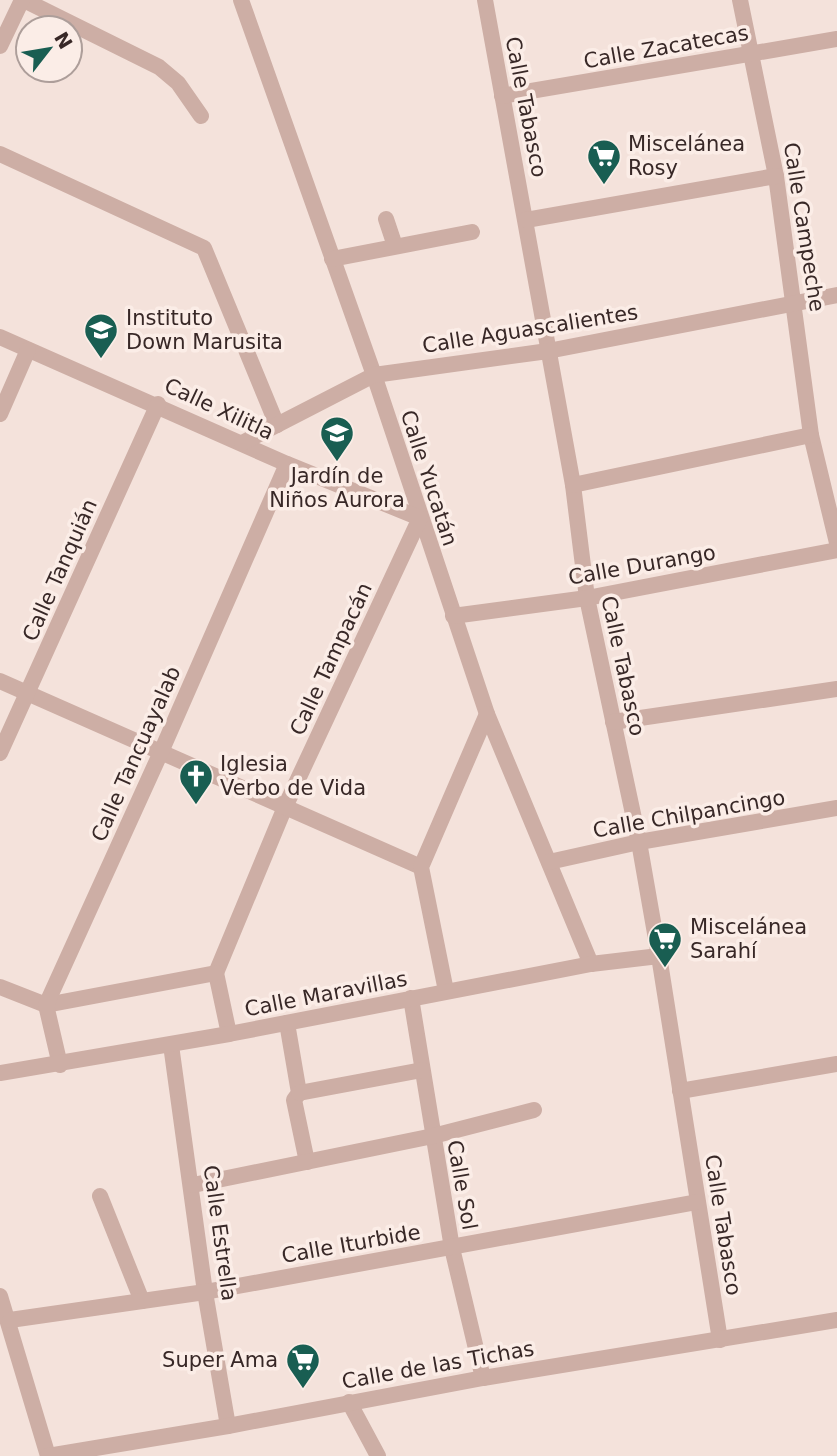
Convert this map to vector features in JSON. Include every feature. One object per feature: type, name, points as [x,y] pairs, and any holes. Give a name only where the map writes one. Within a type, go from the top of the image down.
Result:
[{"type":"street","points":[[0,46],[23,0],[159,67],[178,83],[201,116]]},
{"type":"street","name":"Calle Yucatán","points":[[241,0],[373,375],[487,714],[592,964]]},
{"type":"street","name":"Calle Tabasco","points":[[485,0],[573,485],[587,598],[639,842],[659,956],[720,1340]]},
{"type":"street","name":"Calle Campeche","points":[[740,0],[776,176],[811,435],[837,544]]},
{"type":"street","name":"Calle Zacatecas","points":[[502,96],[837,39]]},
{"type":"street","points":[[0,154],[204,248],[278,425]]},
{"type":"street","points":[[526,220],[776,176]]},
{"type":"street","points":[[386,219],[395,247]]},
{"type":"street","points":[[332,259],[472,232]]},
{"type":"street","name":"Calle Aguascalientes","points":[[242,443],[373,375],[548,351],[837,295]]},
{"type":"street","name":"Calle Xilitla","points":[[0,337],[158,404],[287,464],[420,518]]},
{"type":"street","points":[[0,414],[28,350]]},
{"type":"street","name":"Calle Tanquián","points":[[0,753],[158,404]]},
{"type":"street","points":[[573,485],[811,435]]},
{"type":"street","name":"Calle Tancuayalab","points":[[46,1005],[287,464]]},
{"type":"street","name":"Calle Tampacán","points":[[216,973],[285,807],[420,518]]},
{"type":"street","name":"Calle Durango","points":[[453,616],[587,598],[837,550]]},
{"type":"street","points":[[0,681],[421,867]]},
{"type":"street","points":[[613,722],[837,689]]},
{"type":"street","points":[[446,991],[421,867],[487,714]]},
{"type":"street","name":"Calle Chilpancingo","points":[[549,862],[639,842],[837,808]]},
{"type":"street","name":"Calle Maravillas","points":[[0,1073],[171,1045],[592,964],[659,956]]},
{"type":"street","points":[[0,987],[46,1005],[216,973],[229,1034]]},
{"type":"street","name":"Calle Sol","points":[[411,998],[452,1248],[482,1377]]},
{"type":"street","points":[[46,1005],[60,1065]]},
{"type":"street","points":[[287,1023],[299,1093]]},
{"type":"street","name":"Calle Estrella","points":[[171,1045],[193,1185],[205,1292],[228,1426]]},
{"type":"street","points":[[680,1091],[837,1064]]},
{"type":"street","points":[[307,1162],[294,1100],[299,1093],[422,1070]]},
{"type":"street","points":[[193,1185],[433,1136],[534,1110]]},
{"type":"street","points":[[100,1196],[142,1301]]},
{"type":"street","name":"Calle Iturbide","points":[[10,1320],[205,1292],[697,1202]]},
{"type":"street","points":[[0,1296],[10,1320],[48,1456]]},
{"type":"street","name":"Calle de las Tichas","points":[[48,1456],[228,1426],[482,1377],[837,1320]]},
{"type":"street","points":[[349,1402],[378,1456]]},
{"type":"place","name":"Miscelánea Rosy","points":[[604,186]]},
{"type":"place","name":"Instituto Down Marusita","points":[[101,360]]},
{"type":"place","name":"Jardín de Niños Aurora","points":[[337,463]]},
{"type":"place","name":"Iglesia Verbo de Vida","points":[[196,806]]},
{"type":"place","name":"Miscelánea Sarahí","points":[[665,969]]},
{"type":"place","name":"Super Ama","points":[[303,1390]]}]
